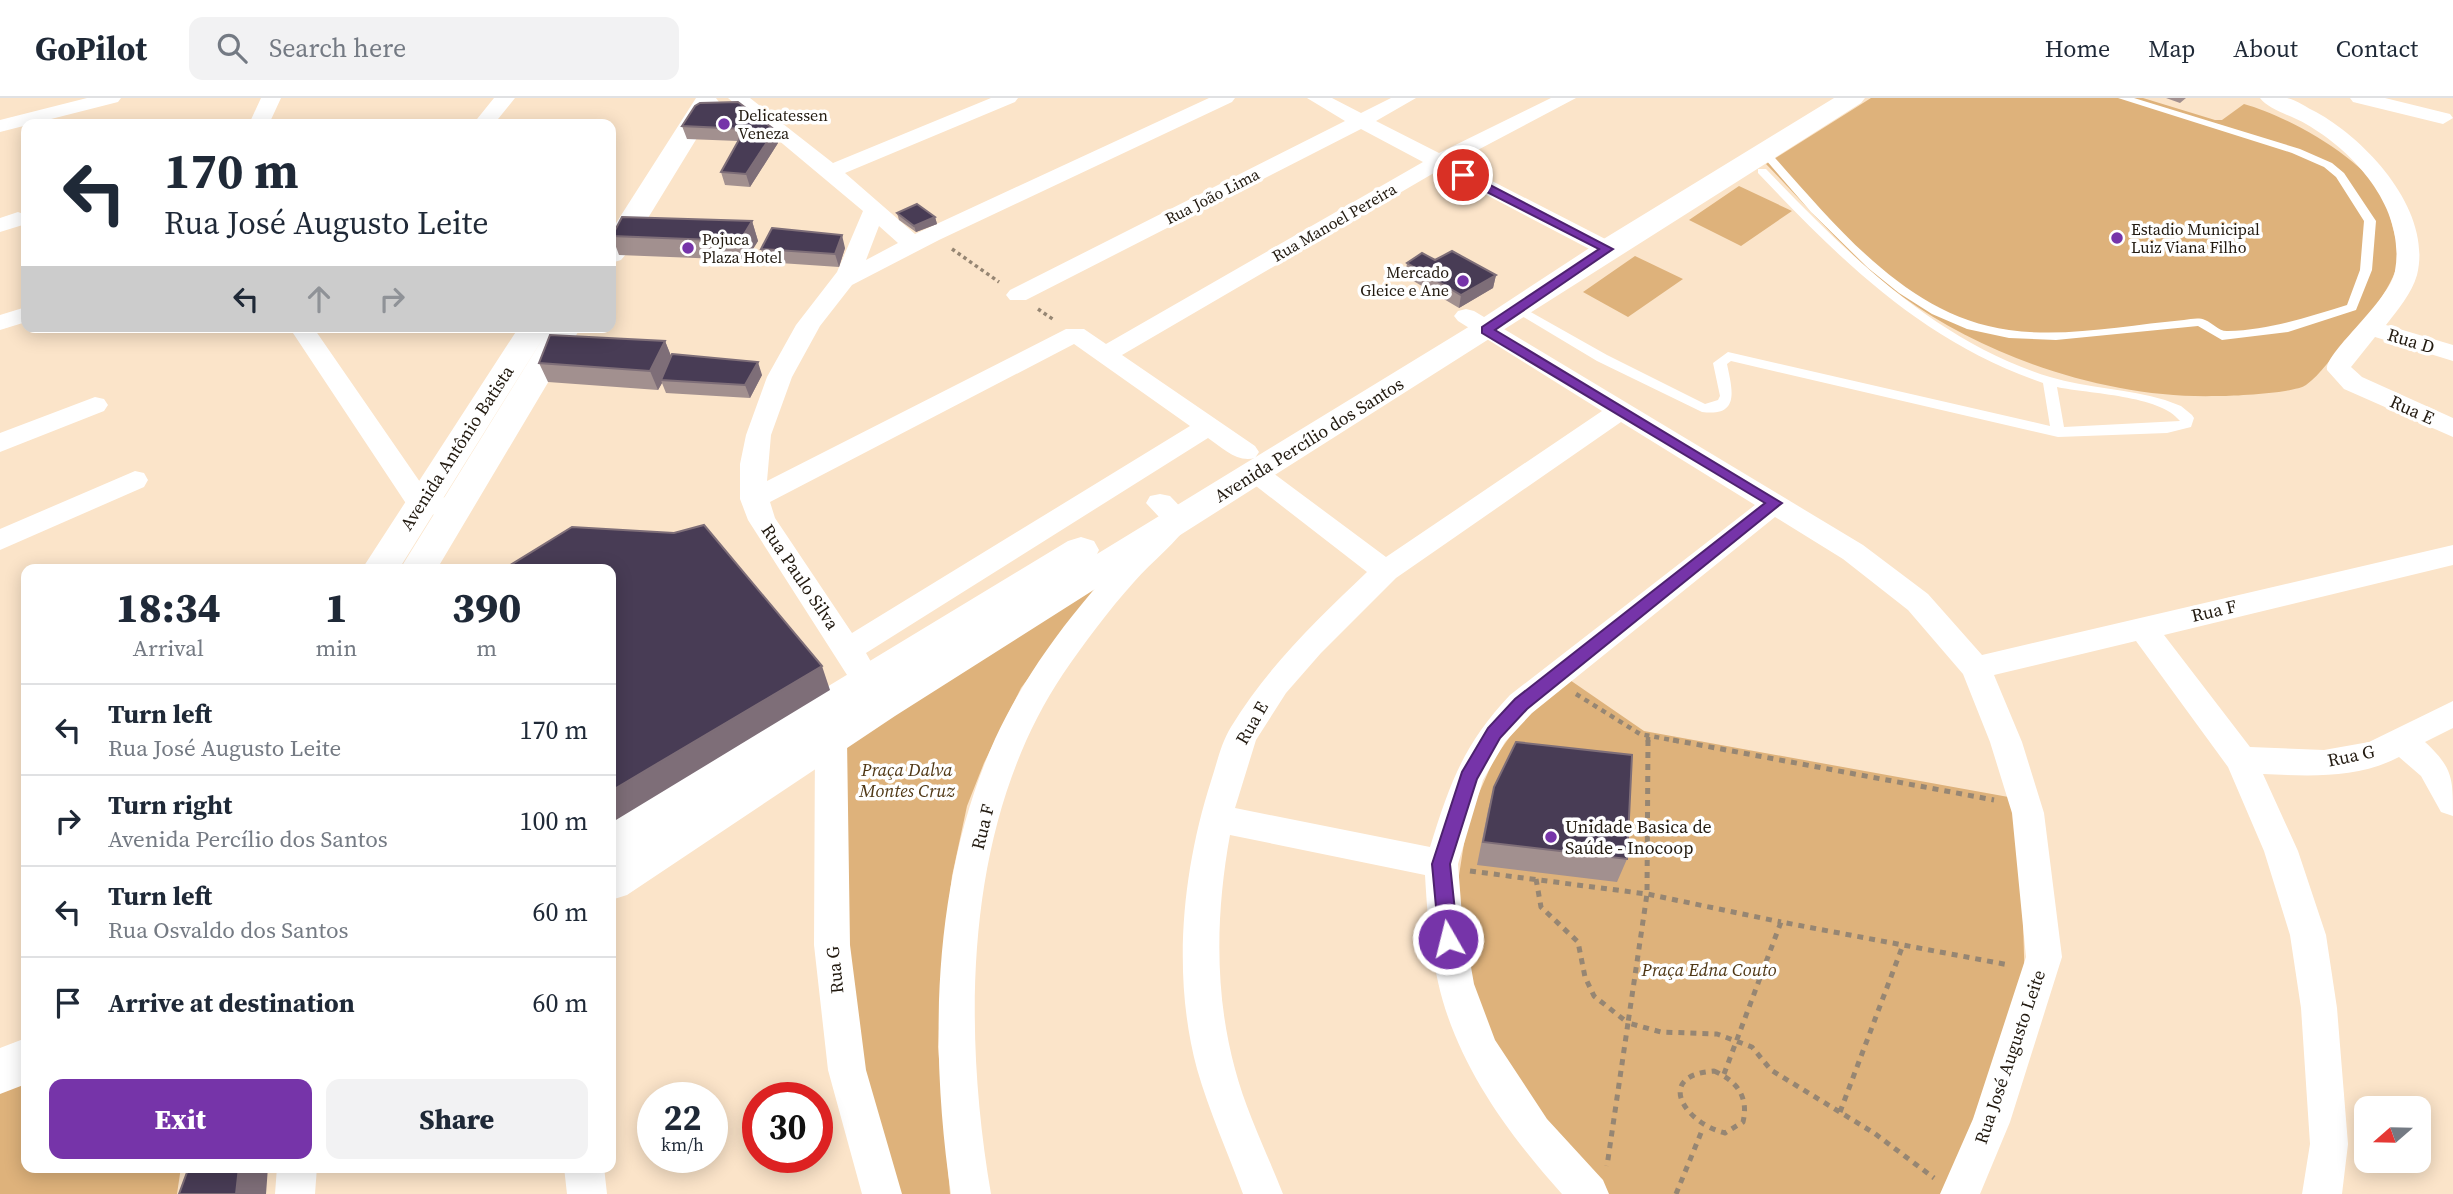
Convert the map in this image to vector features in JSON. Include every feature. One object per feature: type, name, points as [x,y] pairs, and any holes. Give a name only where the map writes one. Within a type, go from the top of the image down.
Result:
[{"type":"street","points":[[0,126],[34,108],[111,98]]},
{"type":"street","points":[[261,119],[271,98]]},
{"type":"street","points":[[487,119],[505,98]]},
{"type":"street","points":[[738,98],[831,172],[914,245]]},
{"type":"street","points":[[831,172],[1008,98]]},
{"type":"street","name":"Rua Paulo Silva","points":[[844,280],[1225,98]]},
{"type":"street","points":[[1317,98],[1597,244]]},
{"type":"street","name":"Rua João Lima","points":[[1018,295],[1406,98]]},
{"type":"street","name":"Rua Manoel Pereira","points":[[1106,354],[1438,162],[1566,98]]},
{"type":"street","name":"Avenida Percílio dos Santos","points":[[1741,166],[1820,98]]},
{"type":"street","name":"Avenida Percílio dos Santos","points":[[833,726],[867,681],[1169,511],[1476,323],[1597,244],[1741,166],[1852,98]]},
{"type":"street","points":[[2270,98],[2308,116],[2379,176],[2391,193],[2403,219],[2407,250],[2405,278],[2370,328]]},
{"type":"street","points":[[2360,98],[2443,118]]},
{"type":"street","points":[[2436,98],[2453,138]]},
{"type":"street","points":[[616,204],[697,99]]},
{"type":"street","points":[[616,245],[697,99]]},
{"type":"street","name":"Rua Paulo Silva","points":[[867,681],[849,649],[803,587],[761,518],[754,499],[751,471],[755,443],[772,400],[803,335],[823,304],[844,280],[874,212]]},
{"type":"street","name":"Avenida Percílio dos Santos","points":[[1476,323],[1516,310],[1597,244]]},
{"type":"street","points":[[0,323],[21,316]]},
{"type":"street","name":"Rua José Augusto Leite","points":[[1476,323],[1853,552],[1918,602],[1976,668],[2006,742],[2028,813],[2044,957],[1991,1122],[1947,1186]]},
{"type":"street","name":"Rua D","points":[[2370,328],[2453,353]]},
{"type":"street","name":"Rua E","points":[[2370,328],[2338,364],[2344,377],[2453,428]]},
{"type":"street","points":[[308,333],[421,504],[455,508]]},
{"type":"street","name":"Avenida Antônio Batista","points":[[383,564],[531,333]]},
{"type":"street","name":"Avenida Antônio Batista","points":[[421,564],[562,333]]},
{"type":"street","points":[[754,499],[1075,334],[1210,425],[1385,572]]},
{"type":"street","points":[[0,443],[95,405]]},
{"type":"street","name":"Rua E","points":[[1263,1194],[1246,1156],[1216,1069],[1200,975],[1206,873],[1216,818],[1241,737],[1275,685],[1310,645],[1385,572],[1621,410]]},
{"type":"street","points":[[849,649],[1210,425]]},
{"type":"street","points":[[0,540],[135,480]]},
{"type":"street","points":[[1597,1187],[1533,1133],[1480,1050],[1456,984],[1445,916],[1468,777],[1494,733],[1512,714],[1775,503]]},
{"type":"street","name":"Avenida Percílio dos Santos","points":[[616,858],[756,769],[833,726],[1169,511]]},
{"type":"street","name":"Rua F","points":[[971,1194],[966,1169],[957,1043],[961,948],[977,848],[997,772],[1026,713],[1055,665],[1169,511]]},
{"type":"street","name":"Rua F","points":[[1976,668],[2453,555]]},
{"type":"street","points":[[2142,628],[2241,760],[2281,851],[2308,935],[2319,1009],[2329,1144],[2322,1194]]},
{"type":"street","name":"Rua G","points":[[2241,760],[2324,763],[2375,754],[2453,713]]},
{"type":"street","name":"Rua G","points":[[833,726],[833,959],[846,1070],[882,1194]]},
{"type":"street","points":[[2400,739],[2432,766],[2453,803]]},
{"type":"street","points":[[1216,818],[1456,861]]},
{"type":"street","points":[[0,1071],[21,1063]]},
{"type":"street","points":[[295,1194],[297,1173]]},
{"type":"street","points":[[585,1173],[587,1194]]},
{"type":"lane","points":[[1741,166],[1832,226],[1894,283],[1955,322],[2007,334],[2038,336],[2200,322],[2222,337],[2288,328],[2352,307],[2366,270],[2370,221],[2340,175],[2328,165],[2296,151],[2123,98]]},
{"type":"lane","points":[[1516,310],[1602,358],[1702,408],[1712,409],[1724,403],[1727,396],[1720,363],[1728,356],[2058,432],[2167,428],[2186,424],[2187,418],[2174,407],[2163,403],[2049,381],[1955,340],[1918,317],[1865,276],[1741,166]]},
{"type":"lane","points":[[2049,381],[2058,432]]},
{"type":"path","points":[[1568,688],[1640,734],[1996,800]]},
{"type":"path","points":[[1597,1187],[1628,1023],[1647,894],[1648,735]]},
{"type":"path","points":[[1456,861],[1469,870],[1647,894],[2015,966]]},
{"type":"path","points":[[1536,879],[1541,907],[1578,942],[1585,976],[1594,996],[1609,1012],[1628,1023],[1661,1032],[1696,1031],[1752,1047],[1771,1070],[1840,1112],[1947,1186]]},
{"type":"path","points":[[1724,1074],[1781,922]]},
{"type":"path","points":[[1840,1112],[1903,945]]},
{"type":"path","points":[[1714,1070],[1724,1074],[1741,1091],[1746,1102],[1743,1122],[1726,1133],[1703,1128],[1686,1113],[1681,1093],[1682,1084],[1695,1072],[1714,1070]]},
{"type":"path","points":[[1676,1194],[1703,1128]]},
{"type":"green space","name":"Estadio Municipal Luiz Viana Filho","points":[[1871,98],[2143,98],[2215,120],[2222,120],[2244,104],[2282,118],[2324,141],[2344,155],[2376,185],[2387,205],[2399,253],[2397,265],[2387,289],[2371,313],[2316,376],[2300,388],[2249,395],[2177,395],[2135,391],[2052,371],[1973,339],[1903,297],[1849,251],[1766,164]]},
{"type":"green space","points":[[1739,186],[1792,211],[1741,246],[1689,220]]},
{"type":"green space","points":[[1635,256],[1683,279],[1628,317],[1583,292]]},
{"type":"green space","name":"Praça Dalva Montes Cruz","points":[[1104,577],[1021,688],[984,763],[967,806],[952,876],[943,955],[938,1047],[950,1194],[901,1194],[866,1099],[848,938],[845,751],[848,741]]},
{"type":"green space","name":"Praça Edna Couto","points":[[1567,678],[1644,731],[2014,798],[2022,888],[2025,988],[1944,1194],[1605,1194],[1497,1059],[1462,976],[1457,888],[1468,818],[1494,759],[1516,728]]},
{"type":"green space","points":[[21,1081],[21,1173],[180,1173],[177,1194],[0,1194],[0,1089]]},
{"type":"building","points":[[738,102],[775,130],[746,174],[721,172],[745,129],[682,126],[700,103]]},
{"type":"building","points":[[917,204],[935,217],[914,226],[897,213]]},
{"type":"building","points":[[622,217],[752,221],[740,241],[616,236],[616,228]]},
{"type":"building","points":[[772,228],[842,235],[835,254],[761,249]]},
{"type":"building","points":[[1452,251],[1496,275],[1461,295],[1407,263],[1422,253],[1435,260]]},
{"type":"building","points":[[550,335],[665,341],[650,371],[539,363]]},
{"type":"building","points":[[672,354],[758,362],[745,385],[661,380]]},
{"type":"building","points":[[704,525],[822,666],[616,788],[616,564],[512,564],[572,527],[674,533]]},
{"type":"building","name":"Unidade Basica de Saúde - Inocoop","points":[[1516,742],[1632,755],[1627,859],[1483,842],[1494,787]]},
{"type":"building","points":[[187,1173],[238,1173],[236,1194],[179,1194]]},
{"type":"place","name":"Delicatessen Veneza","points":[[724,124]]},
{"type":"place","name":"Estadio Municipal Luiz Viana Filho","points":[[2117,238]]},
{"type":"place","name":"Pojuca Plaza Hotel","points":[[688,248]]},
{"type":"place","name":"Mercado Gleice e Ane","points":[[1463,281]]},
{"type":"place","name":"Unidade Basica de Saúde - Inocoop","points":[[1551,837]]},
{"type":"route","points":[[1448,939],[1441,864],[1468,777],[1494,733],[1521,704],[1775,503],[1486,330],[1607,249],[1463,175]]}]
